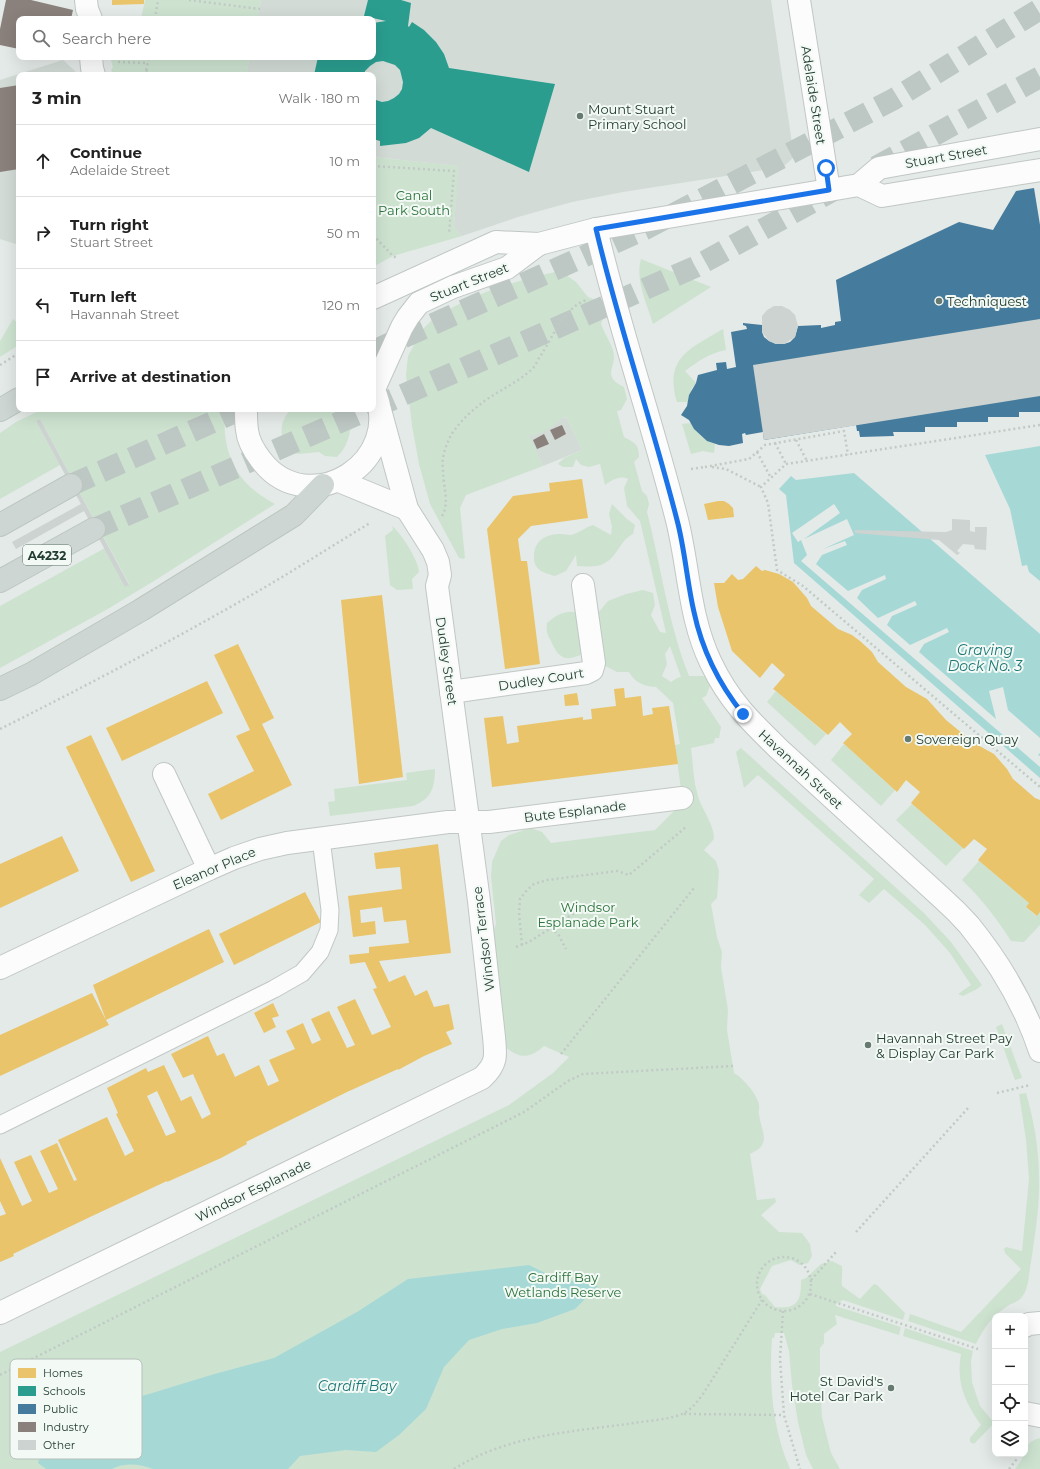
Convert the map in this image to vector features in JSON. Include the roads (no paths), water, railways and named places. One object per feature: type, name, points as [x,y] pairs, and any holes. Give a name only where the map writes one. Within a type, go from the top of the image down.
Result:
[{"type":"main road","points":[[0,410],[16,401]]},
{"type":"main road","points":[[0,689],[31,674],[141,610],[288,519],[331,483]]},
{"type":"main road","points":[[0,525],[71,485]]},
{"type":"main road","name":"A4232","points":[[0,581],[94,529]]},
{"type":"street","points":[[86,0],[90,16]]},
{"type":"street","name":"Adelaide Street","points":[[799,0],[829,190]]},
{"type":"street","points":[[93,72],[91,63],[98,60]]},
{"type":"street","name":"Stuart Street","points":[[376,297],[496,242],[539,244],[596,229],[859,185],[879,168],[1040,139]]},
{"type":"street","points":[[859,185],[882,196],[1040,170]]},
{"type":"street","name":"Havannah Street","points":[[596,229],[618,314],[678,521],[693,611],[700,636],[710,662],[731,700],[748,718],[780,750],[943,899],[968,924],[999,968],[1014,993],[1026,1016],[1040,1051]]},
{"type":"street","name":"Stuart Street","points":[[376,395],[402,327],[419,304],[453,287],[507,268],[539,244]]},
{"type":"street","points":[[331,483],[358,469],[372,451],[380,430],[376,395]]},
{"type":"street","name":"Dudley Street","points":[[376,395],[407,509],[433,550],[438,562],[440,575],[437,586],[468,822]]},
{"type":"street","points":[[246,412],[247,431],[254,450],[266,467],[283,479],[303,485],[331,483],[407,509]]},
{"type":"street","name":"Dudley Court","points":[[451,692],[586,673],[592,670],[594,664],[583,585]]},
{"type":"street","points":[[164,774],[209,869]]},
{"type":"street","name":"Bute Esplanade","points":[[468,822],[489,822],[682,798]]},
{"type":"street","name":"Eleanor Place","points":[[0,968],[209,869],[260,849],[320,838],[448,822],[468,822]]},
{"type":"street","name":"Windsor Terrace","points":[[468,822],[486,960],[496,1056]]},
{"type":"street","name":"Windsor Esplanade","points":[[0,1313],[482,1078],[492,1068],[496,1056]]},
{"type":"street","points":[[1028,1324],[1040,1323]]},
{"type":"street","points":[[1028,1414],[1040,1416]]},
{"type":"lane","points":[[0,1125],[274,989],[302,973],[320,952],[328,930],[330,910],[320,838]]},
{"type":"water","points":[[1040,446],[1040,581],[1029,572],[1027,565],[1022,566],[1010,509],[985,455]]},
{"type":"water","name":"Graving Dock No. 3","points":[[854,473],[1040,634],[1040,778],[794,563],[786,495],[779,489],[791,476],[796,480]]},
{"type":"water","name":"Cardiff Bay","points":[[529,1265],[553,1277],[598,1286],[575,1309],[537,1323],[502,1329],[469,1340],[444,1367],[426,1409],[399,1435],[376,1452],[346,1450],[300,1456],[288,1469],[153,1469],[132,1464],[122,1465],[112,1469],[46,1469],[38,1463],[39,1459],[142,1459],[142,1396],[274,1358],[357,1312],[408,1279]]},
{"type":"tunnel","points":[[376,350],[645,229],[894,99],[1040,9]]},
{"type":"tunnel","points":[[876,167],[1040,77]]},
{"type":"tunnel","points":[[376,407],[695,267],[834,190]]},
{"type":"tunnel","points":[[71,485],[235,412]]},
{"type":"tunnel","points":[[94,529],[363,412]]},
{"type":"place","name":"Mount Stuart Primary School","points":[[580,116]]},
{"type":"place","name":"Techniquest","points":[[939,301]]},
{"type":"place","name":"Sovereign Quay","points":[[908,739]]},
{"type":"place","name":"Havannah Street Pay & Display Car Park","points":[[868,1045]]},
{"type":"place","name":"St David's Hotel Car Park","points":[[891,1388]]},
{"type":"park label","name":"Canal Park South","points":[[414,202]]},
{"type":"park label","name":"Windsor Esplanade Park","points":[[588,914]]},
{"type":"park label","name":"Cardiff Bay Wetlands Reserve","points":[[563,1284]]}]
